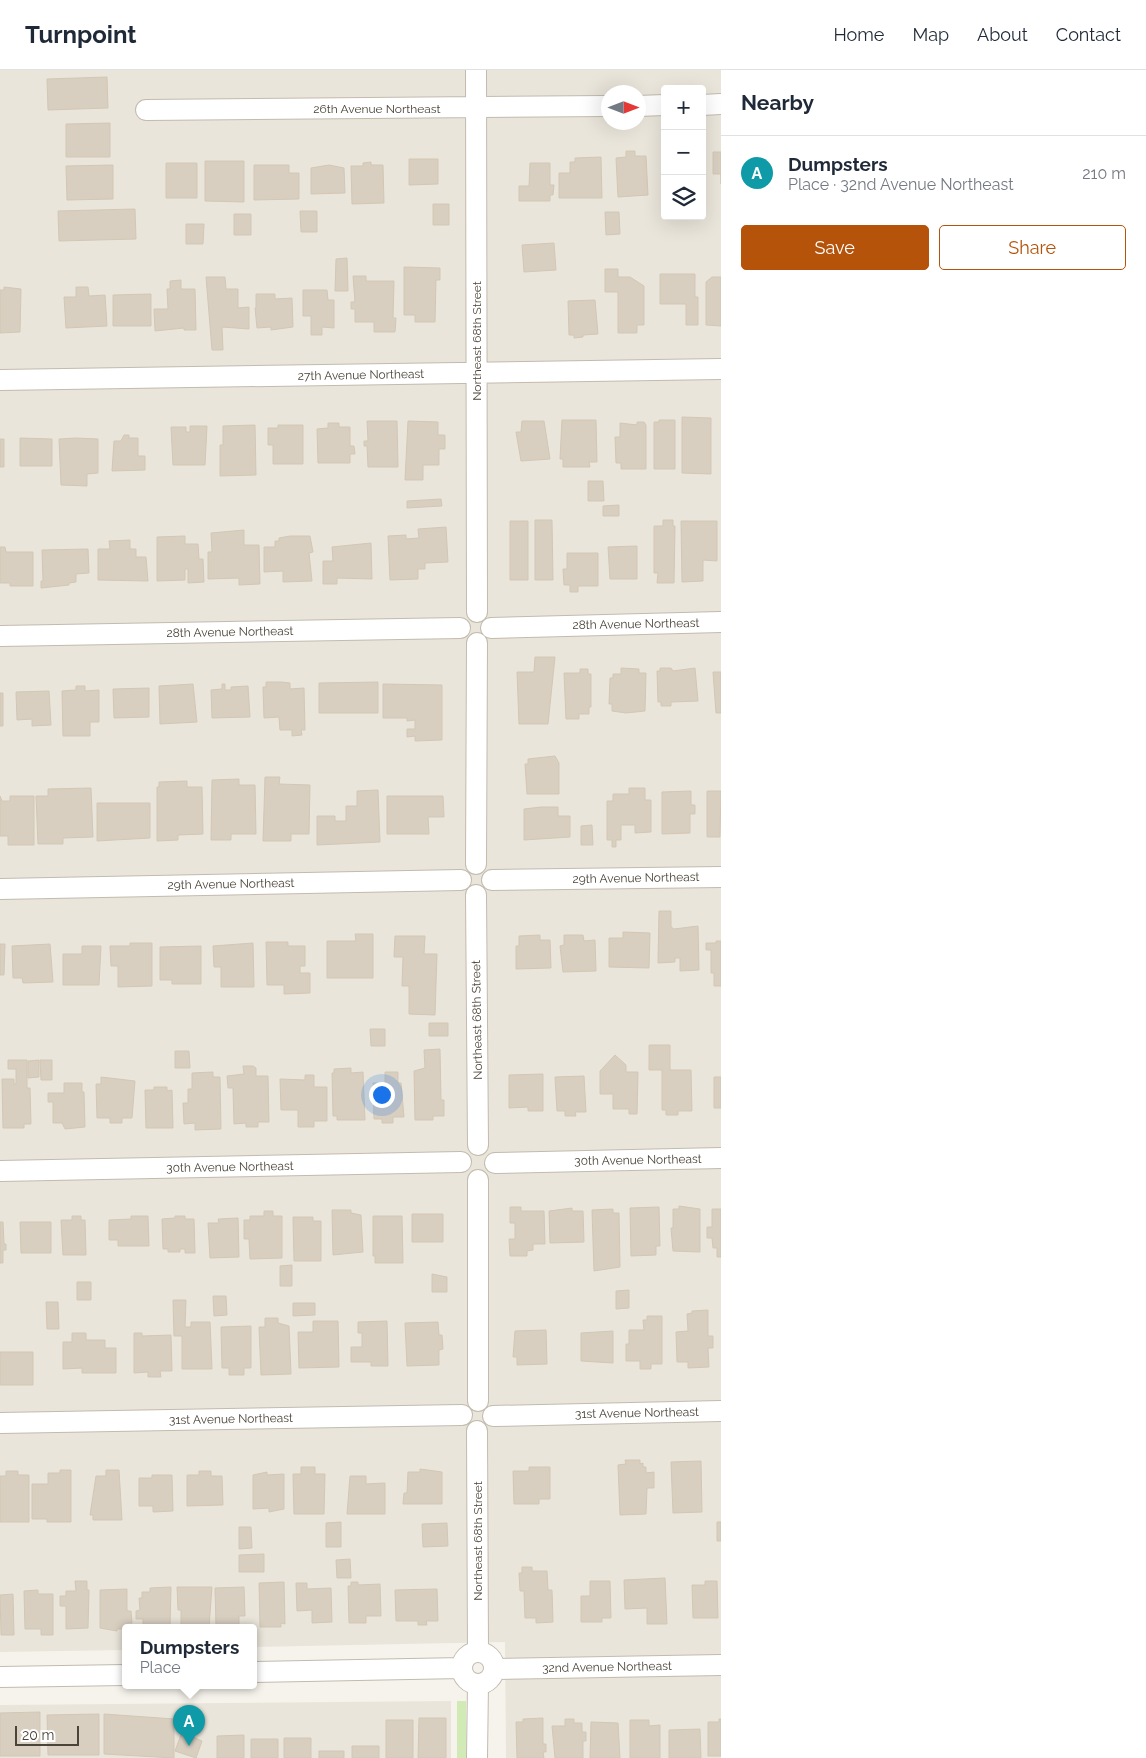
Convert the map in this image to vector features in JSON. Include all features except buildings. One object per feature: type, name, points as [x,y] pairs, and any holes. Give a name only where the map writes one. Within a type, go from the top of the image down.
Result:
[{"type":"street","name":"Northeast 68th Street","points":[[476,70],[477,612]]},
{"type":"street","points":[[706,105],[721,104]]},
{"type":"street","points":[[646,106],[661,105]]},
{"type":"street","name":"26th Avenue Northeast","points":[[146,110],[601,106]]},
{"type":"street","name":"27th Avenue Northeast","points":[[0,380],[721,369]]},
{"type":"street","points":[[477,612],[487,616],[491,628],[489,636],[477,644],[465,640],[460,628],[464,617],[477,612]]},
{"type":"street","name":"28th Avenue Northeast","points":[[491,628],[721,622]]},
{"type":"street","name":"28th Avenue Northeast","points":[[0,636],[460,628]]},
{"type":"street","points":[[476,864],[477,644]]},
{"type":"street","points":[[476,864],[488,869],[492,880],[486,892],[476,895],[466,891],[461,880],[466,869],[476,864]]},
{"type":"street","name":"29th Avenue Northeast","points":[[492,880],[721,877]]},
{"type":"street","name":"29th Avenue Northeast","points":[[0,888],[461,880]]},
{"type":"street","name":"Northeast 68th Street","points":[[476,895],[478,1145]]},
{"type":"street","points":[[478,1145],[489,1149],[495,1163],[489,1176],[478,1180],[467,1175],[461,1162],[465,1151],[478,1145]]},
{"type":"street","name":"30th Avenue Northeast","points":[[495,1163],[721,1158]]},
{"type":"street","name":"30th Avenue Northeast","points":[[0,1171],[461,1162]]},
{"type":"street","points":[[478,1180],[478,1400]]},
{"type":"street","points":[[478,1400],[489,1405],[493,1416],[488,1427],[477,1431],[466,1426],[462,1415],[465,1406],[478,1400]]},
{"type":"street","name":"31st Avenue Northeast","points":[[493,1416],[721,1412]]},
{"type":"street","name":"31st Avenue Northeast","points":[[0,1423],[462,1415]]},
{"type":"street","name":"Northeast 68th Street","points":[[477,1431],[478,1652]]},
{"type":"street","points":[[478,1652],[489,1656],[494,1669],[489,1680],[478,1684],[466,1680],[462,1668],[468,1655],[478,1652]]},
{"type":"street","name":"32nd Avenue Northeast","points":[[494,1669],[721,1665]]},
{"type":"street","points":[[257,1672],[462,1668]]},
{"type":"street","points":[[0,1677],[122,1674]]},
{"type":"street","points":[[477,1758],[478,1684]]},
{"type":"shaded area","points":[[0,70],[721,70],[721,1758],[506,1758],[505,1642],[257,1647],[257,1624],[122,1624],[122,1650],[0,1652]]},
{"type":"shaded area","points":[[451,1701],[451,1758],[0,1758],[0,1705]]},
{"type":"green space","points":[[457,1701],[466,1701],[466,1758],[457,1758]]},
{"type":"place","name":"Dumpsters","points":[[189,1746]]}]
